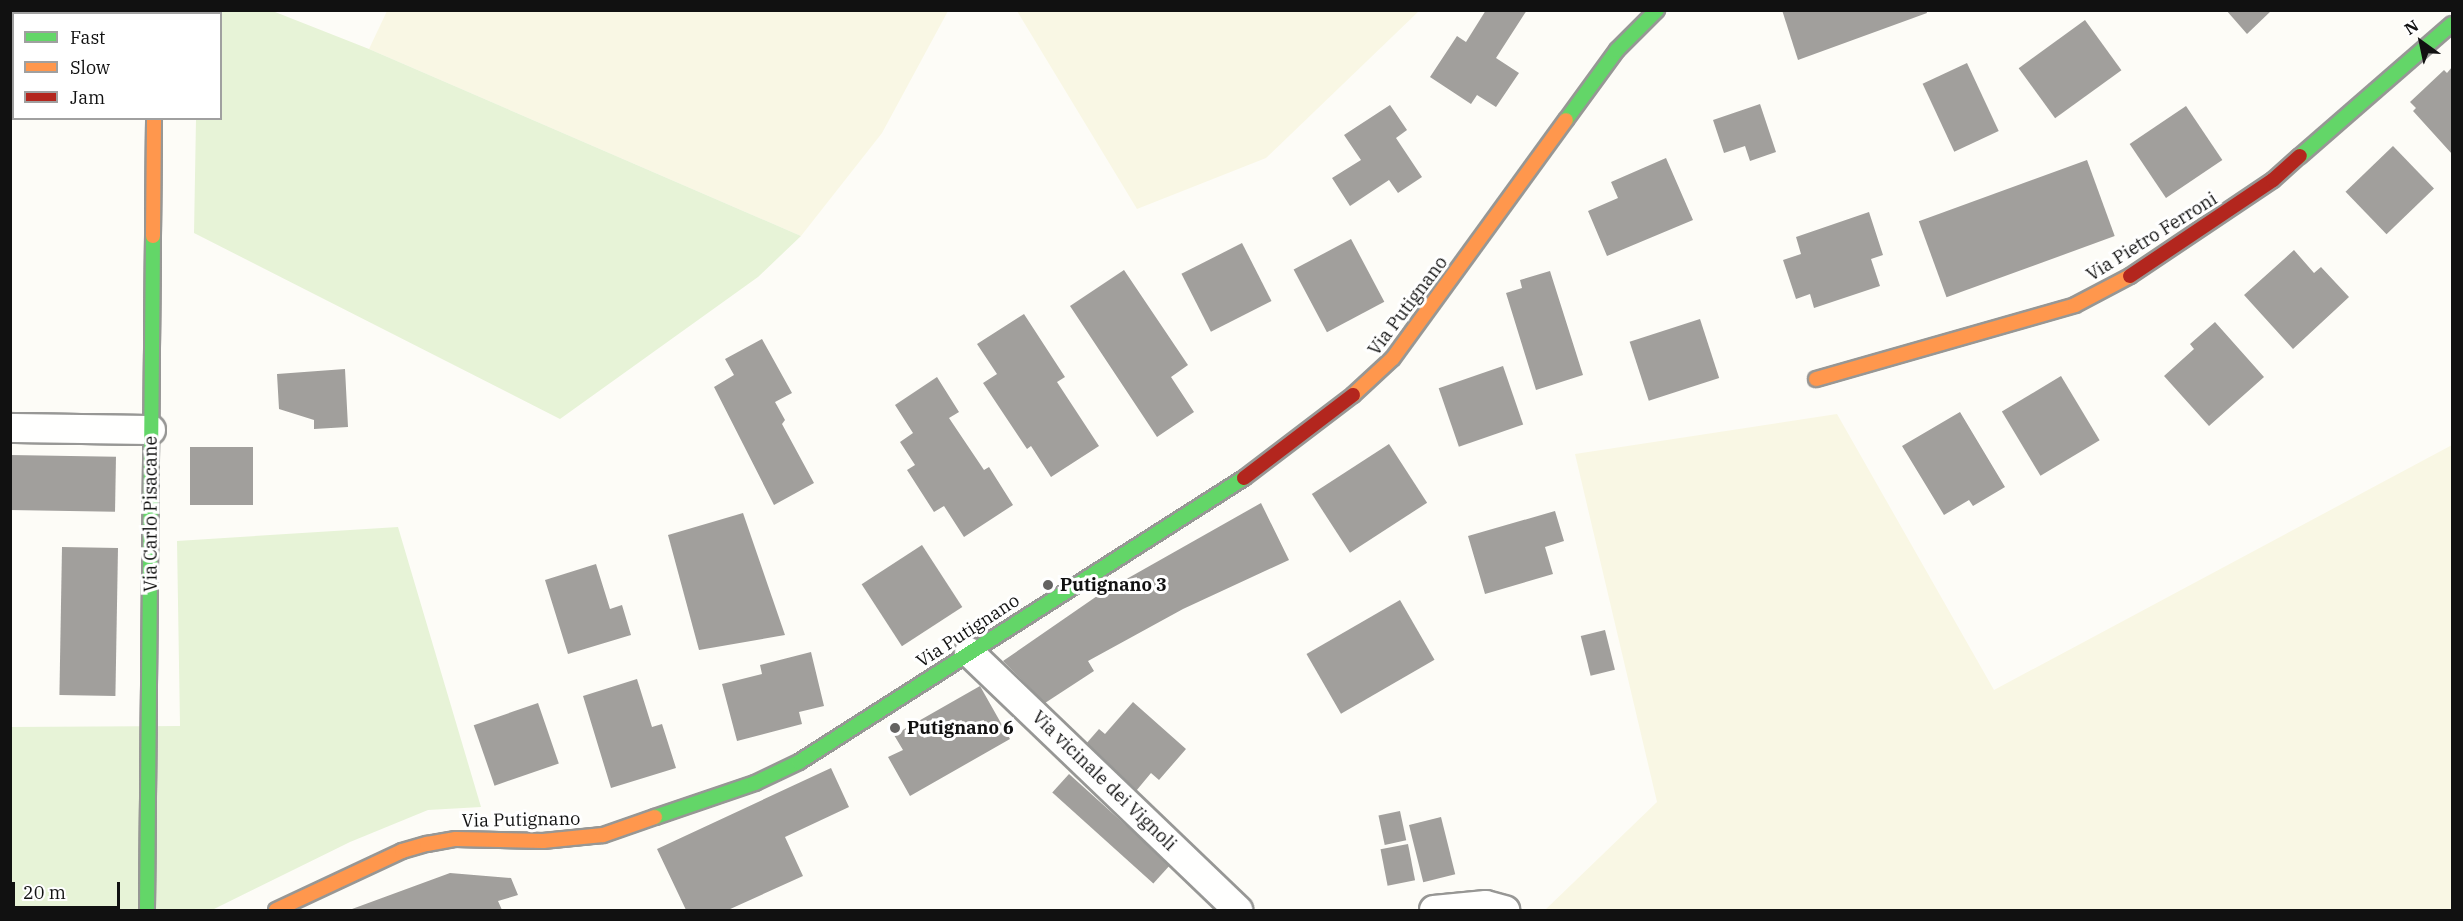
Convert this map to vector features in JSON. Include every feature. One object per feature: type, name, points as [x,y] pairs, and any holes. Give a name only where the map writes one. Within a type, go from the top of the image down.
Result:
[{"type":"street","name":"Via Putignano","points":[[276,910],[427,844],[456,838],[584,838],[625,830],[721,797],[799,762],[1265,465],[1373,379],[1410,339],[1617,50],[1656,10]]},
{"type":"street","name":"Via Pietro Ferroni","points":[[1816,378],[2076,305],[2129,276],[2273,180],[2452,24]]},
{"type":"street","name":"Via Carlo Pisacane","points":[[147,910],[154,120]]},
{"type":"street","points":[[10,428],[151,430]]},
{"type":"street","name":"Via vicinale dei Vignoli","points":[[969,652],[1238,910]]},
{"type":"street","points":[[1434,910],[1468,905],[1504,910]]},
{"type":"shaded area","points":[[387,11],[948,11],[882,133],[801,236],[369,49]]},
{"type":"shaded area","points":[[1017,11],[1419,11],[1266,158],[1137,209]]},
{"type":"shaded area","points":[[1837,414],[1994,690],[2452,445],[2452,910],[1545,910],[1657,802],[1575,454]]},
{"type":"green space","points":[[270,10],[369,49],[801,236],[758,277],[560,419],[194,233],[196,120],[222,120],[222,12],[198,11]]},
{"type":"green space","points":[[398,527],[481,807],[428,810],[350,842],[212,910],[11,910],[10,727],[180,726],[177,541]]},
{"type":"building","points":[[1486,10],[1527,10],[1496,58],[1519,73],[1496,107],[1477,95],[1471,104],[1430,77],[1457,36],[1466,42]]},
{"type":"building","points":[[1782,10],[1926,10],[1927,13],[1798,60]]},
{"type":"building","points":[[2226,10],[2272,10],[2247,34]]},
{"type":"building","points":[[2085,20],[2121,70],[2055,118],[2019,68]]},
{"type":"building","points":[[1967,63],[1999,131],[1954,152],[1923,84]]},
{"type":"building","points":[[2452,67],[2452,154],[2413,111],[2416,108],[2410,102],[2444,70],[2447,73]]},
{"type":"building","points":[[1760,104],[1776,152],[1750,161],[1745,146],[1724,153],[1713,120]]},
{"type":"building","points":[[1390,105],[1407,130],[1396,138],[1422,177],[1398,193],[1389,180],[1350,206],[1332,178],[1361,160],[1344,135]]},
{"type":"building","points":[[2186,106],[2222,160],[2166,198],[2130,144]]},
{"type":"building","points":[[2393,146],[2434,188],[2387,234],[2346,192]]},
{"type":"building","points":[[1666,158],[1693,220],[1607,256],[1588,211],[1618,198],[1611,182]]},
{"type":"building","points":[[2087,160],[2115,236],[1946,297],[1919,221]]},
{"type":"building","points":[[1869,212],[1883,255],[1871,259],[1880,286],[1814,308],[1810,294],[1796,299],[1783,260],[1801,254],[1796,237]]},
{"type":"building","points":[[1351,239],[1384,302],[1327,332],[1294,270]]},
{"type":"building","points":[[1242,243],[1272,301],[1211,332],[1181,274]]},
{"type":"building","points":[[2294,250],[2314,273],[2321,267],[2349,297],[2293,349],[2244,295]]},
{"type":"building","points":[[1124,270],[1188,365],[1171,377],[1194,412],[1157,437],[1070,306]]},
{"type":"building","points":[[1550,271],[1583,375],[1536,390],[1506,293],[1522,288],[1520,280]]},
{"type":"building","points":[[1024,314],[1065,377],[1057,382],[1099,446],[1051,477],[1031,446],[1027,449],[983,383],[997,374],[977,344]]},
{"type":"building","points":[[1700,319],[1719,378],[1649,401],[1630,342]]},
{"type":"building","points":[[2215,322],[2264,377],[2209,426],[2164,376],[2194,349],[2190,344]]},
{"type":"building","points":[[762,339],[792,393],[775,402],[785,420],[782,424],[814,483],[774,505],[714,387],[734,375],[725,359]]},
{"type":"building","points":[[1503,366],[1523,425],[1459,447],[1439,388]]},
{"type":"building","points":[[345,369],[348,427],[314,429],[314,420],[279,409],[277,374]]},
{"type":"building","points":[[2061,376],[2100,440],[2040,476],[2002,412]]},
{"type":"building","points":[[937,377],[959,412],[949,418],[984,470],[989,467],[1013,505],[964,537],[944,506],[934,512],[907,470],[915,465],[900,442],[913,433],[895,405]]},
{"type":"building","points":[[1960,412],[2005,487],[1973,506],[1969,500],[1944,515],[1902,446]]},
{"type":"building","points":[[1389,444],[1427,503],[1350,553],[1312,494]]},
{"type":"building","points":[[190,447],[253,447],[253,505],[190,505]]},
{"type":"building","points":[[10,455],[116,457],[115,512],[10,510]]},
{"type":"building","points":[[1261,503],[1289,560],[1183,609],[1088,661],[1094,671],[1045,703],[1003,661],[1100,594]]},
{"type":"building","points":[[1555,511],[1564,541],[1545,547],[1553,574],[1485,594],[1468,536]]},
{"type":"building","points":[[743,513],[785,635],[699,650],[668,535]]},
{"type":"building","points":[[922,545],[962,607],[902,646],[862,584]]},
{"type":"building","points":[[62,547],[118,548],[115,696],[59,695]]},
{"type":"building","points":[[596,564],[610,609],[622,605],[631,635],[568,654],[545,580]]},
{"type":"building","points":[[1400,600],[1434,660],[1341,714],[1306,654]]},
{"type":"building","points":[[1605,630],[1615,670],[1591,676],[1581,636]]},
{"type":"building","points":[[811,652],[824,706],[799,712],[802,724],[737,741],[722,684],[762,674],[760,665]]},
{"type":"building","points":[[637,679],[652,727],[662,724],[676,768],[611,788],[583,696]]},
{"type":"building","points":[[980,686],[1010,739],[910,796],[888,757],[903,750],[894,735]]},
{"type":"building","points":[[1133,702],[1186,749],[1159,780],[1151,773],[1136,791],[1085,745],[1099,729],[1105,734]]},
{"type":"building","points":[[538,703],[559,764],[495,786],[474,725]]},
{"type":"building","points":[[831,768],[849,807],[785,837],[803,876],[728,910],[686,910],[657,849]]},
{"type":"building","points":[[1069,774],[1170,865],[1153,884],[1052,793]]},
{"type":"building","points":[[1400,811],[1406,840],[1385,845],[1378,816]]},
{"type":"building","points":[[1441,817],[1455,874],[1423,882],[1409,825]]},
{"type":"building","points":[[1408,844],[1415,880],[1388,886],[1381,849]]},
{"type":"building","points":[[450,873],[511,878],[518,895],[498,901],[502,910],[352,909]]},
{"type":"traffic: fast","points":[[1566,120],[1617,50],[1657,10]]},
{"type":"traffic: fast","points":[[2300,156],[2452,24]]},
{"type":"traffic: fast","points":[[147,910],[153,236]]},
{"type":"traffic: fast","points":[[655,817],[755,783],[799,762],[1244,478]]},
{"type":"traffic: slow","points":[[153,236],[154,120]]},
{"type":"traffic: slow","points":[[1353,395],[1393,358],[1566,120]]},
{"type":"traffic: slow","points":[[1816,379],[2075,305],[2130,276]]},
{"type":"traffic: slow","points":[[276,910],[402,851],[427,844],[456,839],[543,841],[603,835],[655,817]]},
{"type":"traffic: jam","points":[[2130,276],[2273,180],[2300,156]]},
{"type":"traffic: jam","points":[[1244,478],[1353,395]]},
{"type":"place","name":"Putignano 3","points":[[1048,585]]},
{"type":"place","name":"Putignano 6","points":[[895,728]]}]
